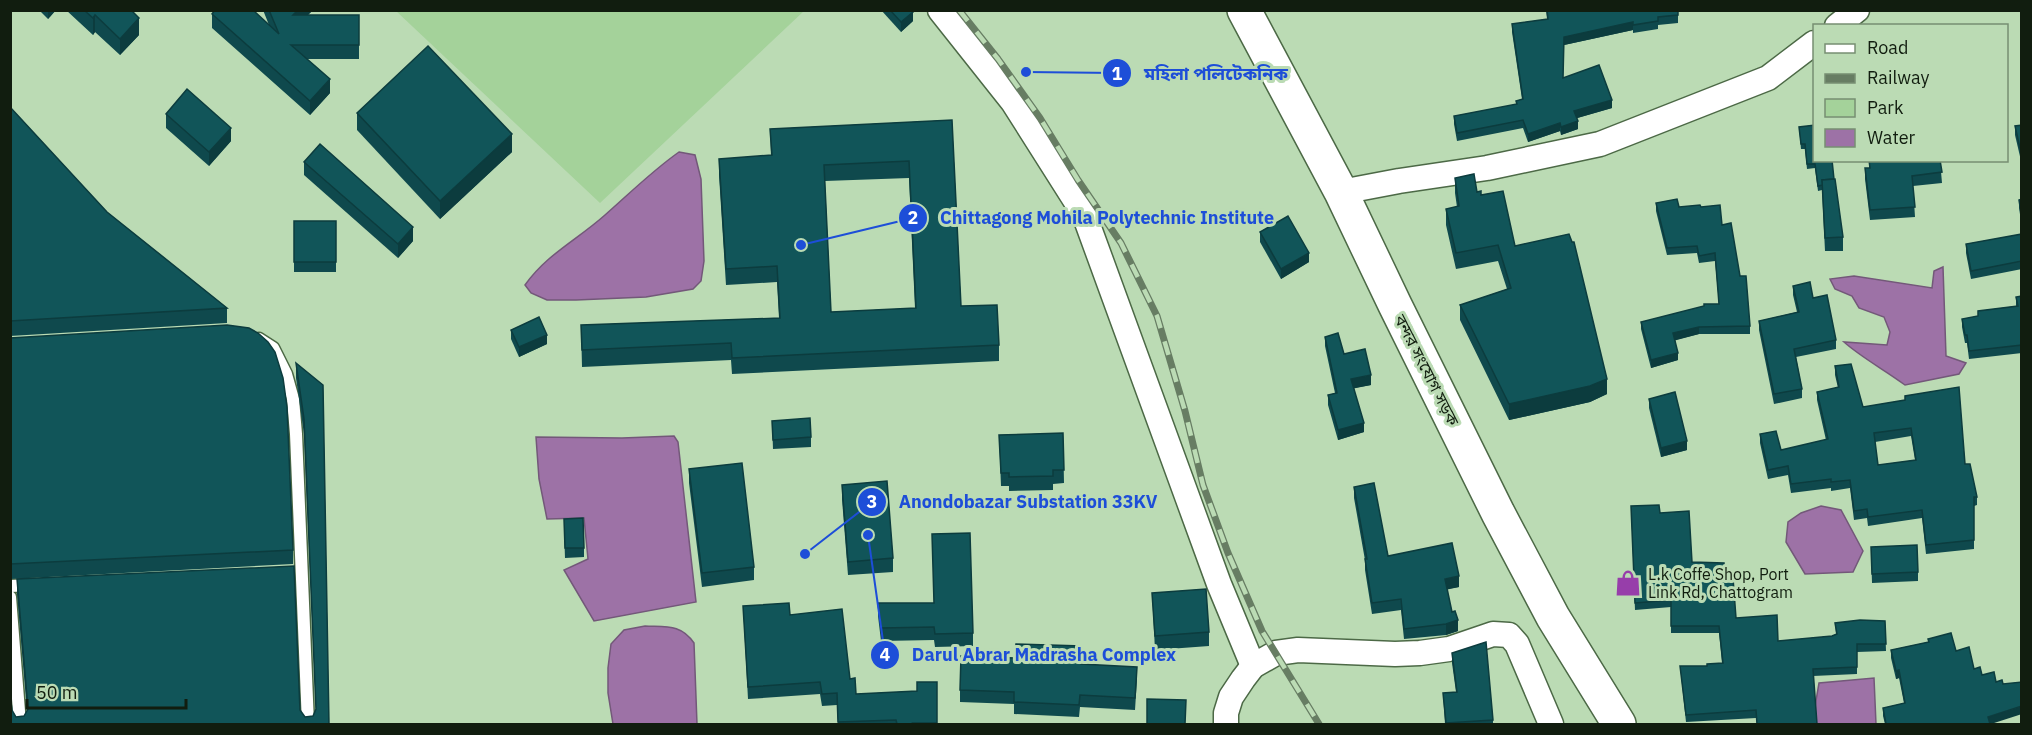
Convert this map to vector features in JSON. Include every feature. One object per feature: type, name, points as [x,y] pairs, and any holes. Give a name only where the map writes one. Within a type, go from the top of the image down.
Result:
[{"type":"highway","name":"বন্দর সংযোগ সড়ক","points":[[1244,10],[1341,192],[1498,513],[1553,617],[1619,724]]},
{"type":"street","points":[[940,10],[1013,102],[1084,214],[1219,584],[1253,666]]},
{"type":"street","points":[[1840,24],[1857,10]]},
{"type":"street","points":[[1341,192],[1486,168],[1600,144],[1768,78],[1813,44]]},
{"type":"street","points":[[1226,724],[1226,713],[1231,696],[1253,666],[1276,653],[1298,650],[1420,653],[1449,649],[1493,634],[1509,635],[1517,644],[1551,724]]},
{"type":"lane","points":[[244,334],[253,335],[273,348],[286,374],[291,391],[296,434],[296,572],[308,724]]},
{"type":"lane","points":[[10,586],[45,584]]},
{"type":"lane","points":[[10,597],[14,673],[20,724]]},
{"type":"green space","points":[[396,11],[804,11],[600,203]]},
{"type":"water","points":[[679,152],[695,155],[701,179],[704,261],[701,281],[693,289],[646,297],[576,300],[547,300],[531,293],[525,285],[543,264]]},
{"type":"water","points":[[1943,267],[1946,356],[1966,363],[1959,374],[1905,385],[1844,342],[1887,345],[1890,332],[1884,317],[1859,308],[1852,296],[1835,289],[1830,279],[1854,276],[1932,288],[1934,271]]},
{"type":"water","points":[[674,436],[678,442],[696,602],[594,621],[564,570],[588,559],[584,518],[547,519],[539,479],[536,437]]},
{"type":"water","points":[[1821,506],[1841,510],[1863,551],[1853,572],[1805,574],[1786,542],[1788,522],[1801,513]]},
{"type":"water","points":[[645,626],[679,630],[694,643],[697,724],[613,724],[608,693],[611,644],[624,630]]},
{"type":"water","points":[[1874,678],[1876,724],[1812,724],[1819,683]]},
{"type":"building","points":[[84,10],[131,10],[139,18],[120,39],[95,15],[93,18]]},
{"type":"building","points":[[215,10],[253,10],[279,34],[269,10],[298,10],[293,15],[359,15],[359,45],[291,45],[330,79],[310,101],[212,14]]},
{"type":"building","points":[[890,10],[912,10],[913,12],[901,22]]},
{"type":"building","points":[[1547,10],[1678,10],[1678,15],[1658,17],[1658,21],[1633,25],[1633,22],[1564,37],[1563,78],[1599,65],[1612,100],[1574,111],[1578,121],[1561,127],[1560,123],[1528,134],[1523,120],[1457,133],[1454,116],[1517,104],[1516,101],[1523,99],[1512,24],[1548,19]]},
{"type":"building","points":[[428,46],[512,134],[440,201],[357,113]]},
{"type":"building","points":[[187,89],[231,128],[209,152],[166,114]]},
{"type":"building","points":[[10,107],[107,212],[227,308],[10,321]]},
{"type":"building","points":[[952,120],[961,306],[997,305],[999,345],[732,358],[731,343],[582,350],[581,325],[780,318],[777,266],[726,269],[719,159],[772,155],[770,129]],"holes":[[[909,161],[916,308],[831,312],[824,165]]]},
{"type":"building","points":[[1813,125],[1813,162],[1832,162],[1834,179],[1822,180],[1823,185],[1818,186],[1815,164],[1807,164],[1805,144],[1801,144],[1799,127]]},
{"type":"building","points":[[2022,125],[2022,157],[2015,126]]},
{"type":"building","points":[[320,144],[413,227],[398,244],[304,162]]},
{"type":"building","points":[[1869,162],[1940,162],[1942,172],[1912,176],[1915,207],[1870,210],[1865,168],[1870,168]]},
{"type":"building","points":[[1474,174],[1477,192],[1481,191],[1481,195],[1503,191],[1515,246],[1569,234],[1574,242],[1607,379],[1590,386],[1509,404],[1460,305],[1511,288],[1498,245],[1456,253],[1446,209],[1459,206],[1455,178]]},
{"type":"building","points":[[1835,179],[1843,237],[1825,238],[1822,180]]},
{"type":"building","points":[[1677,199],[1679,207],[1720,205],[1722,225],[1731,223],[1740,276],[1746,276],[1750,326],[1699,327],[1673,333],[1678,353],[1651,360],[1641,322],[1704,306],[1704,304],[1719,304],[1715,253],[1699,256],[1697,246],[1667,248],[1656,203]]},
{"type":"building","points":[[2022,199],[2022,219],[2019,200]]},
{"type":"building","points":[[1288,216],[1309,253],[1281,269],[1260,232]]},
{"type":"building","points":[[294,221],[336,221],[336,262],[294,262]]},
{"type":"building","points":[[2022,234],[2022,261],[1971,271],[1966,244]]},
{"type":"building","points":[[1810,282],[1813,298],[1827,295],[1836,340],[1794,349],[1802,389],[1774,394],[1759,321],[1799,312],[1793,286]]},
{"type":"building","points":[[2022,296],[2022,345],[1969,351],[1962,319],[1978,316],[1978,311],[2018,306],[2016,297]]},
{"type":"building","points":[[539,317],[547,335],[519,347],[511,330]]},
{"type":"building","points":[[227,325],[249,328],[268,342],[275,352],[283,378],[287,407],[293,550],[10,564],[10,338]]},
{"type":"building","points":[[1338,333],[1344,354],[1365,349],[1371,375],[1351,379],[1364,423],[1338,430],[1328,395],[1337,393],[1325,337]]},
{"type":"building","points":[[296,363],[323,385],[329,724],[10,724],[10,694],[12,710],[16,717],[24,716],[28,709],[17,579],[294,566],[300,710],[305,717],[313,716],[316,709],[304,419]]},
{"type":"building","points":[[1851,364],[1863,407],[1905,400],[1905,396],[1959,387],[1965,464],[1970,464],[1977,497],[1974,497],[1974,540],[1926,545],[1922,510],[1868,517],[1867,509],[1854,511],[1850,480],[1831,482],[1831,479],[1791,484],[1788,466],[1768,470],[1760,434],[1776,431],[1781,450],[1828,439],[1817,392],[1839,387],[1835,366]],"holes":[[[1911,428],[1916,460],[1878,465],[1874,433]]]},
{"type":"building","points":[[1675,392],[1687,441],[1661,448],[1649,399]]},
{"type":"building","points":[[810,418],[811,437],[773,440],[772,421]]},
{"type":"building","points":[[1063,433],[1064,470],[1053,470],[1053,476],[1009,477],[1009,473],[1001,473],[999,435]]},
{"type":"building","points":[[742,463],[754,567],[702,573],[689,469]]},
{"type":"building","points":[[887,481],[893,558],[848,562],[842,485]]},
{"type":"building","points":[[1374,483],[1388,556],[1452,543],[1459,576],[1445,579],[1452,612],[1455,611],[1458,620],[1446,624],[1404,629],[1401,599],[1372,603],[1365,559],[1367,559],[1354,487]]},
{"type":"building","points":[[1659,505],[1660,513],[1689,511],[1692,562],[1724,563],[1724,578],[1733,578],[1736,618],[1777,615],[1778,641],[1832,636],[1837,634],[1835,623],[1860,620],[1885,621],[1886,644],[1857,644],[1857,667],[1813,669],[1817,724],[1757,724],[1756,710],[1686,715],[1680,666],[1707,666],[1707,664],[1723,663],[1719,626],[1671,626],[1671,600],[1635,603],[1631,506]]},
{"type":"building","points":[[583,518],[584,548],[565,548],[564,519]]},
{"type":"building","points":[[970,533],[973,633],[935,634],[934,627],[881,628],[878,603],[934,603],[932,534]]},
{"type":"building","points":[[1917,545],[1918,572],[1872,574],[1871,547]]},
{"type":"building","points":[[1206,589],[1209,632],[1155,636],[1152,593]]},
{"type":"building","points":[[789,603],[790,615],[842,609],[850,679],[855,678],[856,694],[917,691],[917,682],[937,682],[937,723],[897,724],[896,720],[838,722],[837,693],[822,694],[820,682],[748,687],[743,606]]},
{"type":"building","points":[[1951,633],[1956,651],[1969,647],[1974,669],[1980,667],[1982,675],[1994,672],[1996,682],[2002,680],[2003,684],[2022,682],[2022,706],[1988,717],[1990,724],[1886,724],[1883,708],[1905,703],[1899,670],[1896,671],[1891,650],[1929,642],[1928,639]]},
{"type":"building","points":[[1486,642],[1493,720],[1446,723],[1443,693],[1457,692],[1452,653]]},
{"type":"building","points":[[1016,644],[1082,646],[1081,664],[1137,667],[1135,698],[1080,695],[1079,705],[1014,702],[1014,692],[960,690],[961,656],[1015,658]]},
{"type":"building","points":[[1147,699],[1186,700],[1185,724],[1147,724]]},
{"type":"railway","points":[[959,10],[998,59],[1040,118],[1078,180],[1121,243],[1157,316],[1185,411],[1203,485],[1228,553],[1262,631],[1319,724]]},
{"type":"place","name":"মহিলা পলিটেকনিক","points":[[1026,72]]},
{"type":"place","name":"Chittagong Mohila Polytechnic Institute","points":[[801,245]]},
{"type":"place","name":"Darul Abrar Madrasha Complex","points":[[868,535]]},
{"type":"place","name":"Anondobazar Substation 33KV","points":[[805,554]]},
{"type":"place","name":"L.k Coffe Shop, Port Link Rd, Chattogram","points":[[1628,583]]}]
